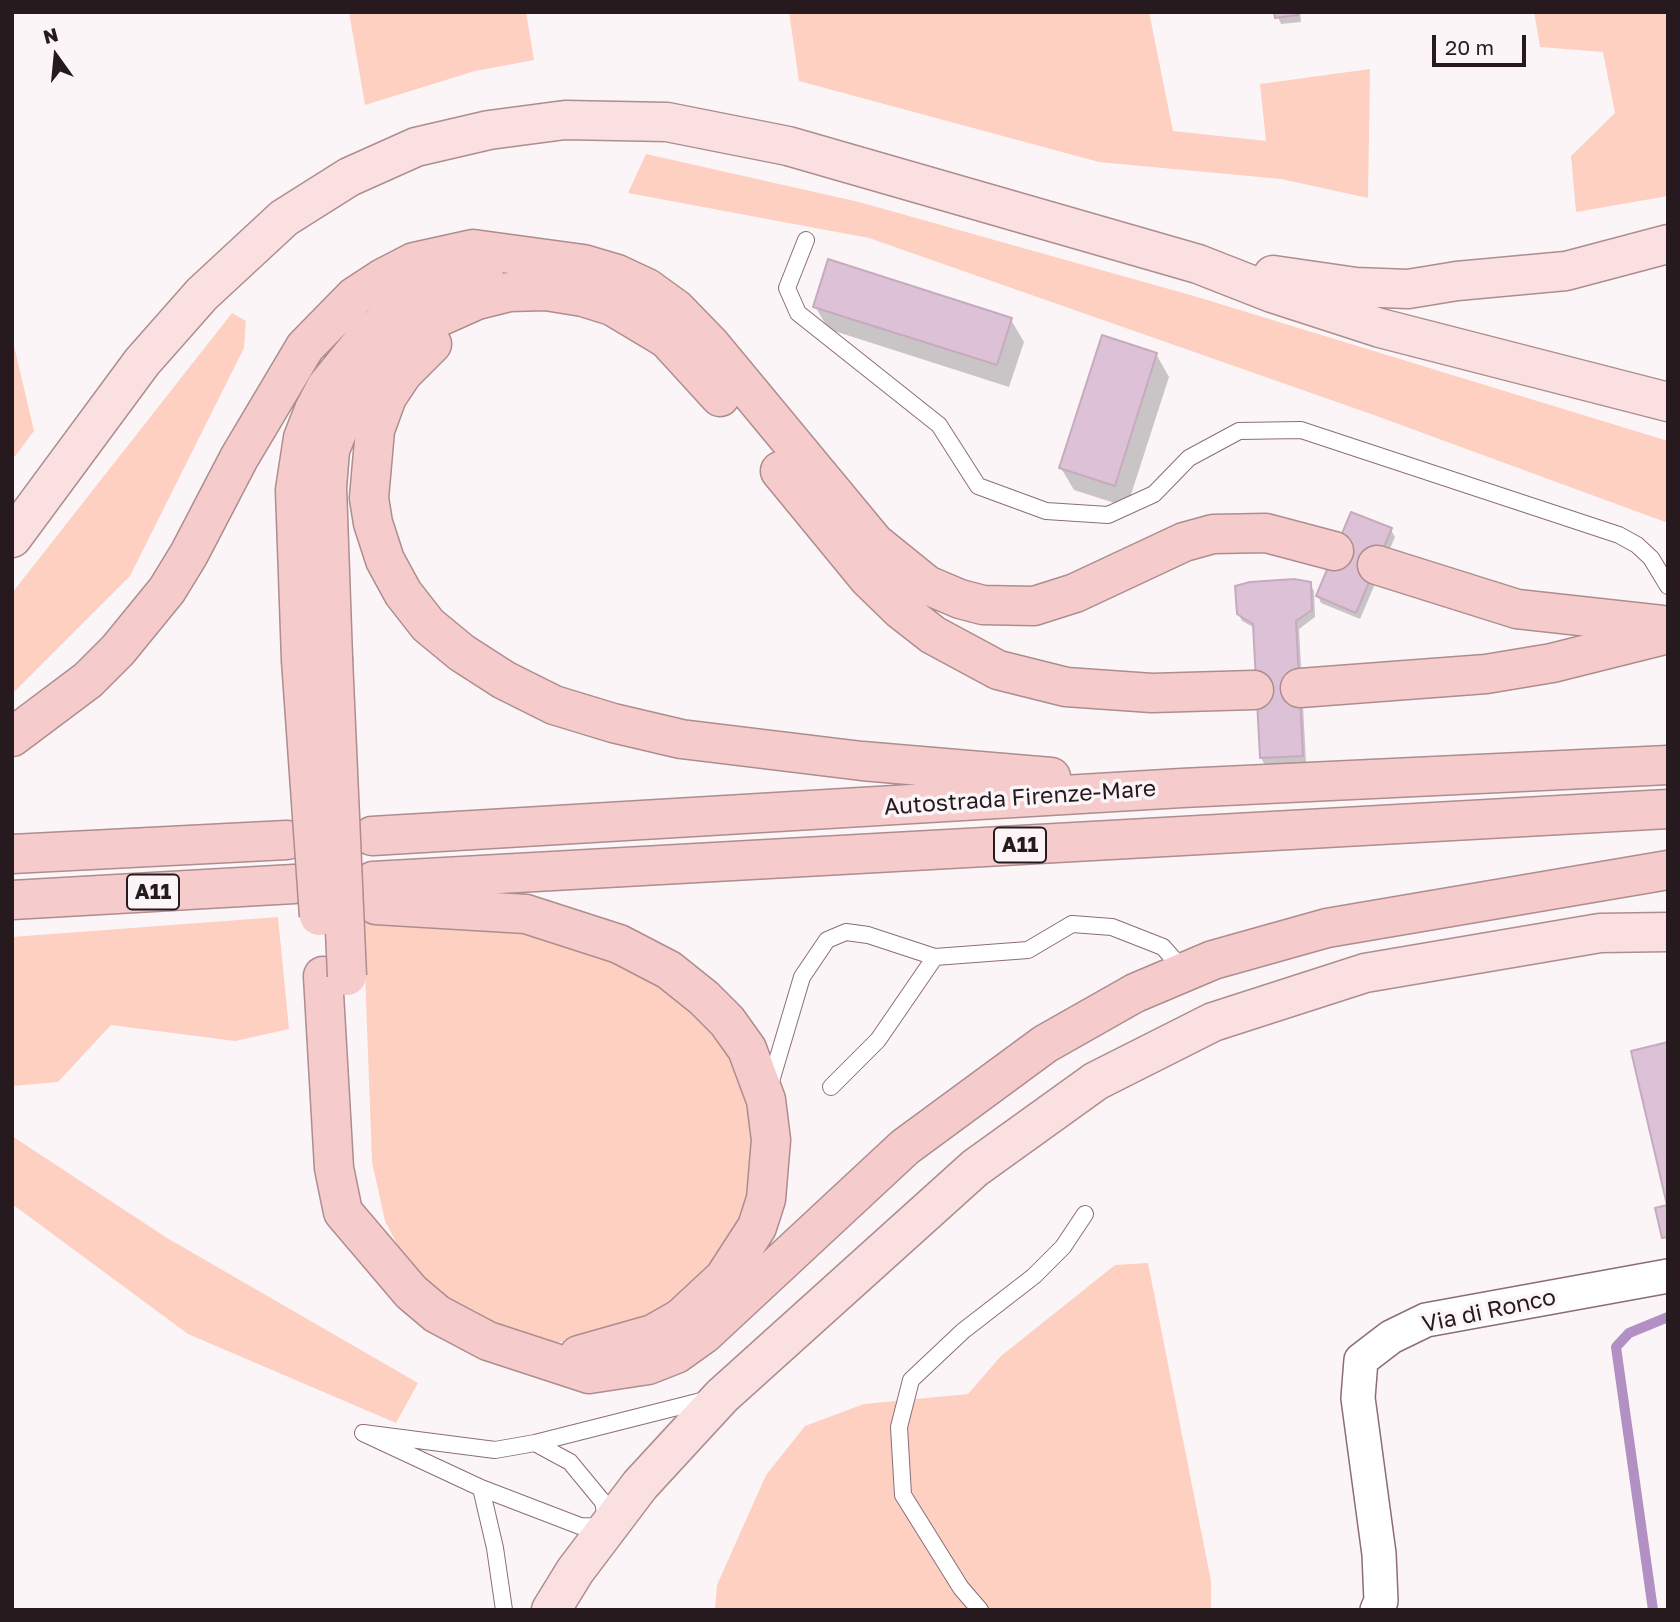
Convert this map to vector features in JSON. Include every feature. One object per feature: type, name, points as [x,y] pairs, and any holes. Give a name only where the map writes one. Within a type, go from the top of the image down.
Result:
[{"type":"highway","points":[[12,737],[88,680],[118,650],[160,598],[190,554],[281,384],[305,347],[354,297],[414,262],[473,249],[541,258],[617,274],[647,288],[676,309],[711,345],[875,544],[927,585],[960,599],[983,605],[1034,606],[1075,593],[1184,542],[1213,534],[1266,533],[1334,551]]},
{"type":"highway","points":[[541,258],[488,268],[428,291],[370,333],[326,387],[303,438],[295,490],[317,659],[335,976],[359,1176],[366,1212],[394,1272],[437,1314],[488,1341],[589,1374],[648,1365],[676,1354],[732,1312],[905,1147],[974,1095],[1093,1014],[1185,972],[1266,943],[1327,928],[1668,870]]},
{"type":"highway","points":[[317,659],[330,450],[339,421],[364,379],[398,343],[452,310],[509,292],[546,291],[583,296],[622,311],[667,339],[693,364],[868,578],[933,635],[961,652],[998,670],[1066,687],[1152,693],[1254,690]]},
{"type":"highway","points":[[509,292],[425,349],[403,373],[387,397],[375,430],[371,460],[369,498],[373,523],[385,560],[403,593],[428,625],[462,653],[504,680],[554,705],[613,723],[681,738],[862,761],[1182,788]]},
{"type":"highway","points":[[1377,565],[1517,609],[1668,625]]},
{"type":"highway","points":[[1300,688],[1486,674],[1552,663],[1668,634]]},
{"type":"highway","name":"Autostrada Firenze-Mare","points":[[372,835],[1182,788],[1668,765]]},
{"type":"highway","name":"Autostrada Firenze-Mare","points":[[766,1100],[747,1049],[727,1021],[669,970],[619,944],[526,914],[375,893],[1668,809]]},
{"type":"highway","name":"A11","points":[[12,854],[287,840]]},
{"type":"highway","name":"A11","points":[[12,900],[114,895],[295,893]]},
{"type":"highway","points":[[521,1353],[579,1354],[618,1345],[653,1334],[709,1294],[742,1253],[757,1227],[766,1199],[771,1140],[766,1100]]},
{"type":"main road","points":[[12,538],[142,362],[202,294],[284,218],[348,177],[416,147],[457,137],[565,120],[624,119],[693,126],[839,159],[1198,264],[1272,293],[1380,328],[1668,402]]},
{"type":"main road","points":[[1198,264],[1356,287],[1408,289],[1457,281],[1566,271],[1668,244]]},
{"type":"main road","points":[[551,1610],[608,1527],[655,1468],[722,1396],[975,1168],[1061,1103],[1136,1059],[1213,1022],[1283,997],[1365,973],[1600,933],[1668,932]]},
{"type":"street","name":"Via di Ronco","points":[[1377,1610],[1381,1601],[1379,1553],[1358,1398],[1361,1360],[1391,1337],[1426,1320],[1668,1276]]},
{"type":"lane","points":[[806,240],[786,288],[798,313],[939,425],[978,486],[1046,511],[1108,515],[1154,495],[1189,458],[1239,431],[1301,430],[1619,536],[1637,545],[1651,558],[1668,586]]},
{"type":"lane","points":[[766,1100],[802,977],[827,940],[846,932],[868,934],[935,957],[1028,950],[1072,924],[1112,927],[1163,947],[1185,972]]},
{"type":"lane","points":[[831,1087],[878,1040],[935,957]]},
{"type":"lane","points":[[980,1610],[961,1588],[903,1495],[899,1427],[911,1380],[963,1331],[1034,1276],[1063,1247],[1085,1214]]},
{"type":"lane","points":[[535,1443],[570,1462],[603,1502],[608,1527],[580,1526],[481,1488],[363,1433],[495,1450],[535,1443],[722,1396]]},
{"type":"lane","points":[[481,1488],[495,1548],[504,1610]]},
{"type":"shaded area","points":[[349,12],[526,12],[534,60],[475,71],[365,105]]},
{"type":"shaded area","points":[[789,12],[1149,12],[1173,131],[1266,141],[1260,84],[1370,69],[1368,198],[1281,179],[1099,162],[799,81]]},
{"type":"shaded area","points":[[1534,12],[1668,12],[1668,196],[1576,212],[1571,156],[1615,113],[1603,52],[1540,47]]},
{"type":"shaded area","points":[[646,154],[859,202],[1194,296],[1668,441],[1668,523],[1371,414],[869,238],[628,193]]},
{"type":"shaded area","points":[[232,313],[246,321],[244,348],[130,576],[12,694],[12,593]]},
{"type":"shaded area","points":[[12,337],[34,431],[12,460]]},
{"type":"shaded area","points":[[278,917],[289,1029],[235,1041],[111,1025],[58,1082],[12,1086],[12,937]]},
{"type":"shaded area","points":[[363,919],[504,924],[588,943],[693,1003],[746,1076],[759,1166],[730,1252],[665,1315],[578,1342],[548,1342],[518,1337],[438,1295],[399,1248],[385,1221],[372,1162]]},
{"type":"shaded area","points":[[12,1136],[167,1238],[418,1383],[396,1423],[188,1334],[12,1204]]},
{"type":"shaded area","points":[[1148,1263],[1211,1581],[1211,1610],[715,1610],[717,1585],[766,1475],[805,1426],[864,1404],[968,1394],[1001,1356],[1115,1265]]},
{"type":"building","points":[[1274,12],[1298,12],[1298,15],[1275,18]]},
{"type":"building","points":[[828,259],[1012,318],[997,365],[813,307]]},
{"type":"building","points":[[1102,335],[1157,353],[1115,486],[1059,468]]},
{"type":"building","points":[[1351,512],[1392,528],[1356,613],[1316,596]]},
{"type":"building","points":[[1294,579],[1311,582],[1312,610],[1296,621],[1303,756],[1260,758],[1253,624],[1237,614],[1235,586],[1250,582]]},
{"type":"building","points":[[1668,1042],[1668,1237],[1662,1238],[1655,1208],[1667,1205],[1631,1051]]},
{"type":"waterway","points":[[1653,1610],[1616,1347],[1629,1333],[1668,1317]]}]
